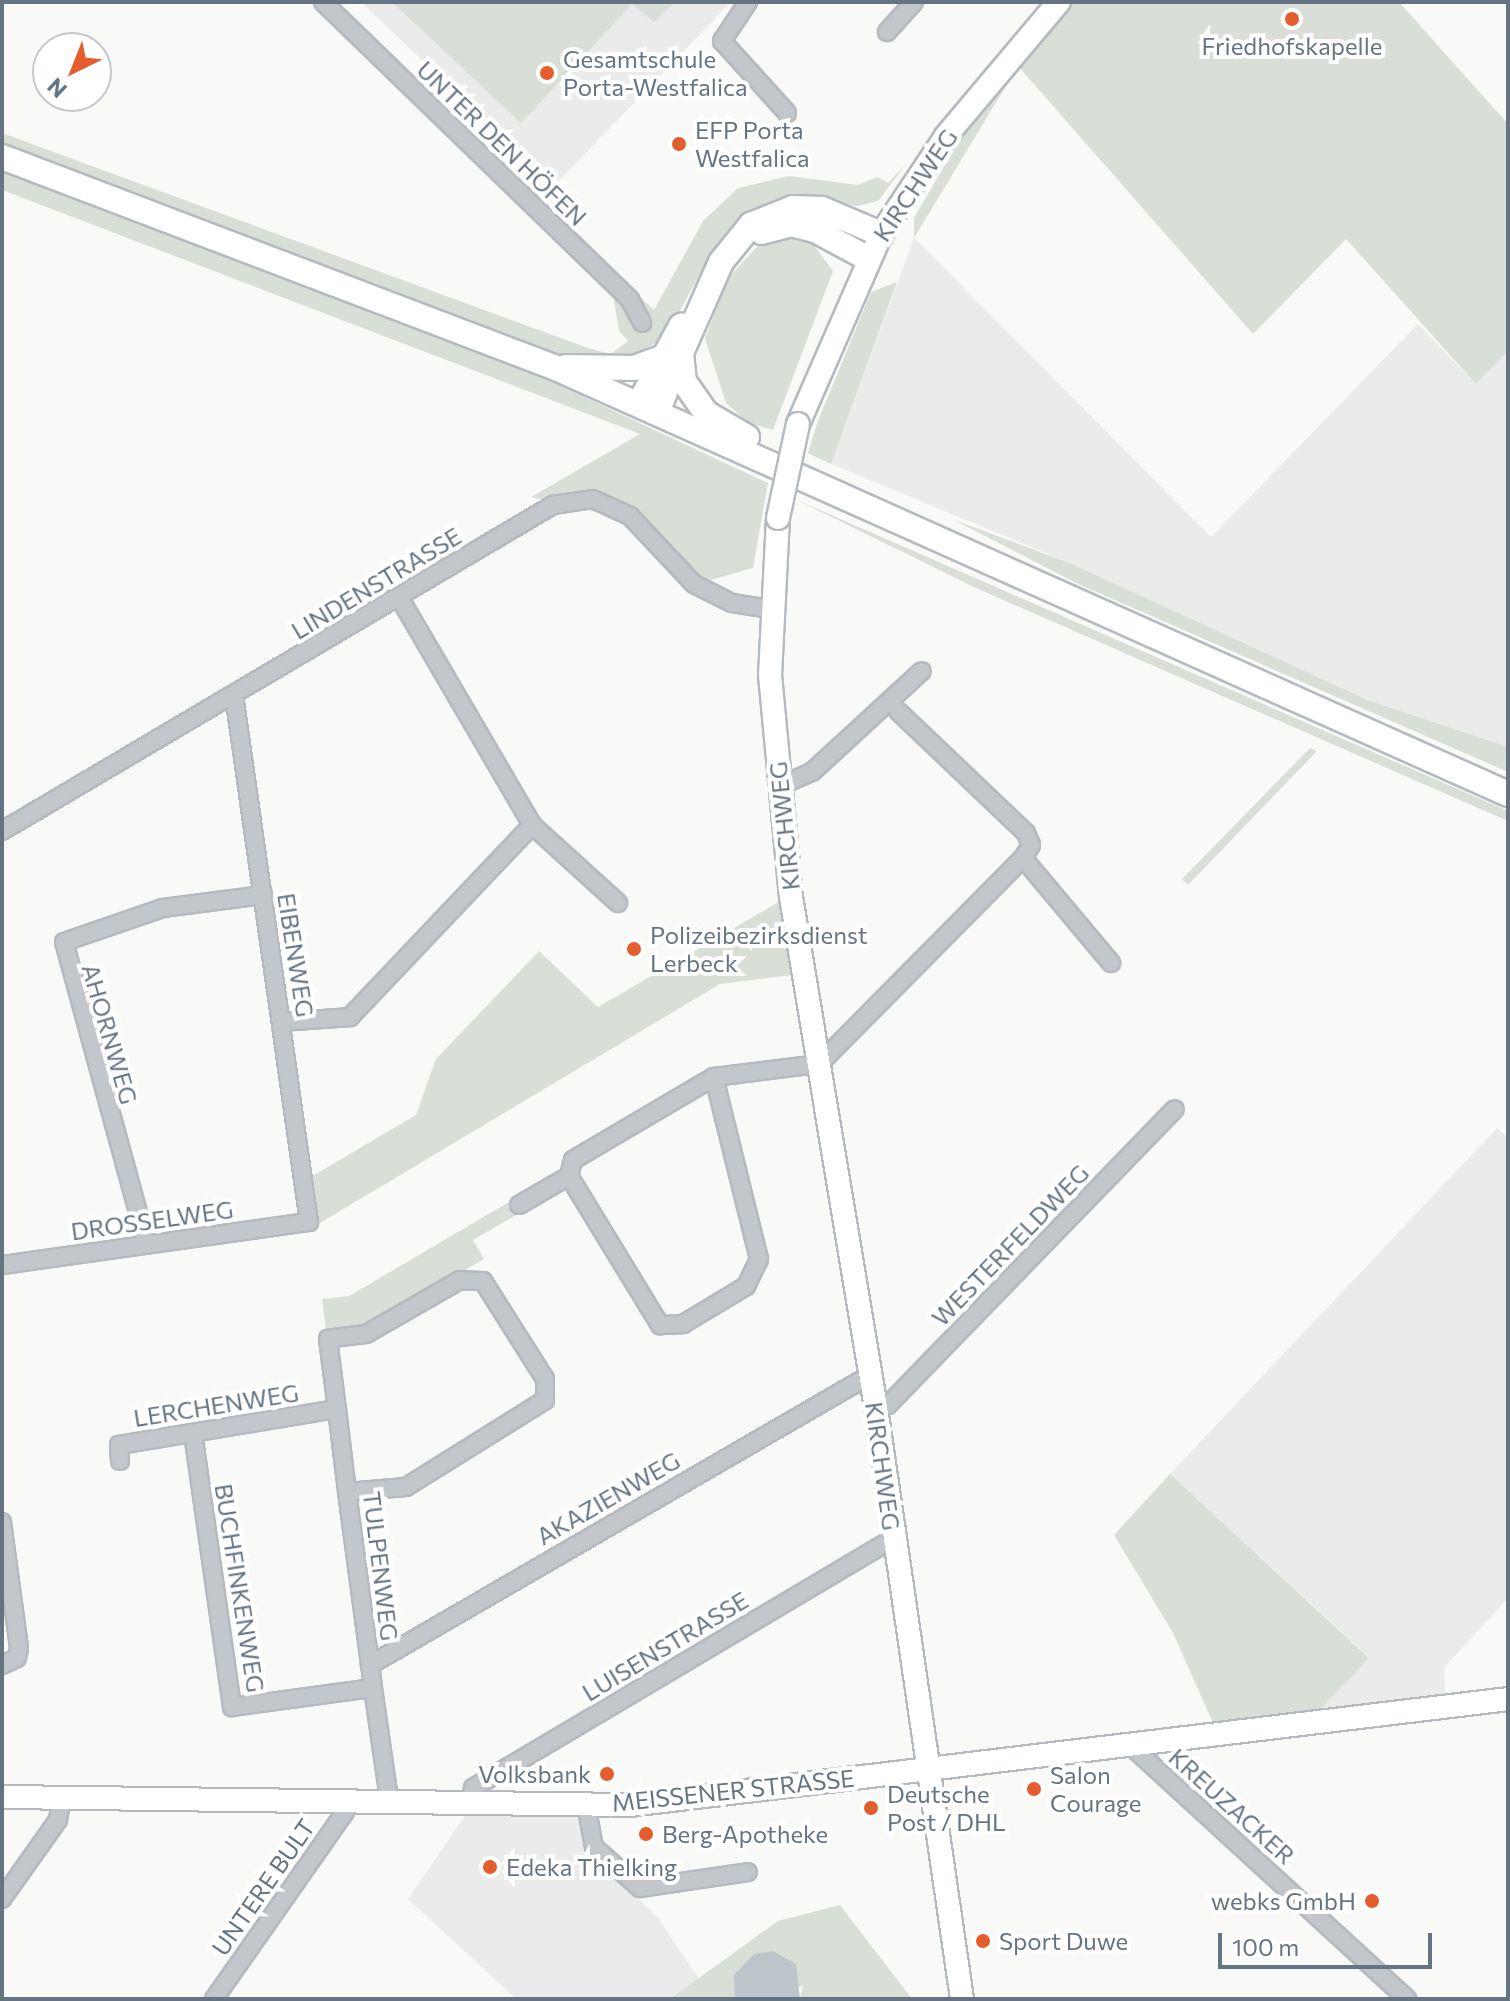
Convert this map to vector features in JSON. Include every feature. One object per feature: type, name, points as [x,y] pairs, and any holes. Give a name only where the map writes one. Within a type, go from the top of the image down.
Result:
[{"type":"main road","points":[[2,157],[556,368],[1508,794]]},
{"type":"main road","points":[[648,408],[703,294],[737,242],[767,214],[793,208],[822,209],[881,234]]},
{"type":"main road","points":[[737,242],[791,224],[867,258]]},
{"type":"main road","points":[[556,368],[634,368],[671,355]]},
{"type":"main road","points":[[671,355],[693,400],[797,474]]},
{"type":"street","name":"UNTER DEN HÖFEN","points":[[323,2],[630,300],[642,323]]},
{"type":"street","points":[[748,2],[722,41],[787,113]]},
{"type":"street","points":[[887,32],[914,2]]},
{"type":"street","name":"KIRCHWEG","points":[[962,1999],[876,1408],[819,1064],[780,786],[771,609],[778,518],[798,424],[867,258],[946,136],[1059,2]]},
{"type":"street","name":"LINDENSTRASSE","points":[[2,831],[553,505],[593,499],[630,516],[694,584],[732,603],[771,609]]},
{"type":"street","points":[[399,597],[532,825],[618,903]]},
{"type":"street","points":[[780,786],[823,764],[922,671]]},
{"type":"street","name":"EIBENWEG","points":[[234,695],[309,1222]]},
{"type":"street","points":[[714,1077],[759,1259],[746,1286],[683,1324],[660,1325],[569,1176],[573,1160],[714,1077],[819,1064],[1023,858],[1031,845],[1026,833],[898,711]]},
{"type":"street","points":[[282,1022],[350,1017],[532,825]]},
{"type":"street","points":[[1023,858],[1111,963]]},
{"type":"street","name":"AHORNWEG","points":[[147,1245],[64,942],[163,908],[263,895]]},
{"type":"street","name":"WESTERFELDWEG","points":[[876,1408],[888,1405],[1175,1109]]},
{"type":"street","points":[[519,1205],[569,1176]]},
{"type":"street","name":"DROSSELWEG","points":[[2,1265],[309,1222]]},
{"type":"street","name":"TULPENWEG","points":[[347,1492],[406,1487],[536,1410],[549,1390],[492,1289],[472,1278],[366,1334],[328,1339],[347,1492],[389,1799]]},
{"type":"street","name":"AKAZIENWEG","points":[[370,1665],[870,1375]]},
{"type":"street","name":"LERCHENWEG","points":[[120,1461],[119,1445],[337,1409]]},
{"type":"street","name":"BUCHFINKENWEG","points":[[193,1433],[232,1707],[373,1688]]},
{"type":"street","points":[[2,1522],[19,1648],[2,1665]]},
{"type":"street","name":"LUISENSTRASSE","points":[[471,1800],[473,1788],[893,1539]]},
{"type":"street","name":"MEISSENER STRASSE","points":[[2,1797],[389,1799],[586,1804],[680,1801],[1508,1699]]},
{"type":"street","name":"KREUZACKER","points":[[1130,1745],[1407,1999]]},
{"type":"street","points":[[2,1899],[58,1820],[62,1798]]},
{"type":"street","name":"UNTERE BULT","points":[[214,1999],[345,1812],[344,1800]]},
{"type":"street","points":[[586,1804],[594,1847],[640,1888],[748,1872]]},
{"type":"shaded area","points":[[312,2],[332,2],[654,310],[703,221],[738,188],[789,176],[858,185],[877,177],[888,183],[907,163],[878,201],[858,206],[798,196],[749,210],[699,276],[666,336],[631,358],[593,358],[582,396],[768,483],[753,568],[690,586],[627,519],[531,497],[640,434],[2,190],[2,133],[588,348],[611,354],[628,341],[619,331],[613,294]]},
{"type":"shaded area","name":"Gesamtschule Porta-Westfalica","points":[[361,2],[731,2],[554,186]]},
{"type":"shaded area","points":[[392,2],[675,2],[654,22],[632,4],[521,123]]},
{"type":"shaded area","points":[[1072,2],[1399,2],[1508,124],[1508,351],[1476,384],[1346,239],[1253,334],[1018,66],[914,238],[914,218],[960,139],[1005,81]]},
{"type":"shaded area","points":[[788,231],[808,237],[833,271],[773,430],[749,423],[726,403],[705,339],[727,279],[764,239]]},
{"type":"shaded area","points":[[914,238],[1211,537],[1418,324],[1476,384],[1508,351],[1508,747],[1370,701],[1072,564],[831,464]]},
{"type":"shaded area","points":[[897,282],[831,464],[808,453],[817,423],[871,292]]},
{"type":"shaded area","points":[[797,500],[1508,811],[1508,821],[976,588]]},
{"type":"shaded area","points":[[952,519],[1072,564],[1370,701],[1508,747],[1508,772],[1076,583]]},
{"type":"shaded area","points":[[1310,748],[1317,751],[1188,885],[1182,879]]},
{"type":"shaded area","points":[[782,900],[793,975],[720,984],[310,1229],[304,1181],[416,1115],[436,1059],[539,951],[598,1007]]},
{"type":"shaded area","points":[[1497,1128],[1508,1138],[1508,1598],[1444,1668],[1446,1706],[1311,1719],[1369,1657],[1170,1474]]},
{"type":"shaded area","points":[[511,1201],[518,1214],[473,1240],[484,1259],[371,1325],[326,1331],[322,1299],[349,1296]]},
{"type":"shaded area","points":[[1170,1474],[1369,1658],[1311,1719],[1217,1732],[1173,1633],[1114,1535]]},
{"type":"shaded area","points":[[475,1801],[582,1802],[593,1853],[658,1918],[702,1983],[670,1999],[516,1999],[408,1899]]},
{"type":"shaded area","points":[[840,1905],[912,1999],[800,1999],[803,1986],[735,1999],[670,1999],[778,1921]]},
{"type":"shaded area","points":[[773,1951],[796,1964],[800,1999],[735,1999],[734,1975],[754,1954]]},
{"type":"place","name":"Friedhofskapelle","points":[[1292,19]]},
{"type":"place","name":"Gesamtschule Porta-Westfalica","points":[[547,73]]},
{"type":"place","name":"EFP Porta Westfalica","points":[[679,144]]},
{"type":"place","name":"Polizeibezirksdienst Lerbeck","points":[[634,949]]},
{"type":"place","name":"Volksbank","points":[[607,1774]]},
{"type":"place","name":"Salon Courage","points":[[1034,1789]]},
{"type":"place","name":"Deutsche Post / DHL","points":[[871,1808]]},
{"type":"place","name":"Berg-Apotheke","points":[[646,1834]]},
{"type":"place","name":"Edeka Thielking","points":[[490,1867]]},
{"type":"place","name":"webks GmbH","points":[[1372,1901]]},
{"type":"place","name":"Sport Duwe","points":[[983,1941]]}]
